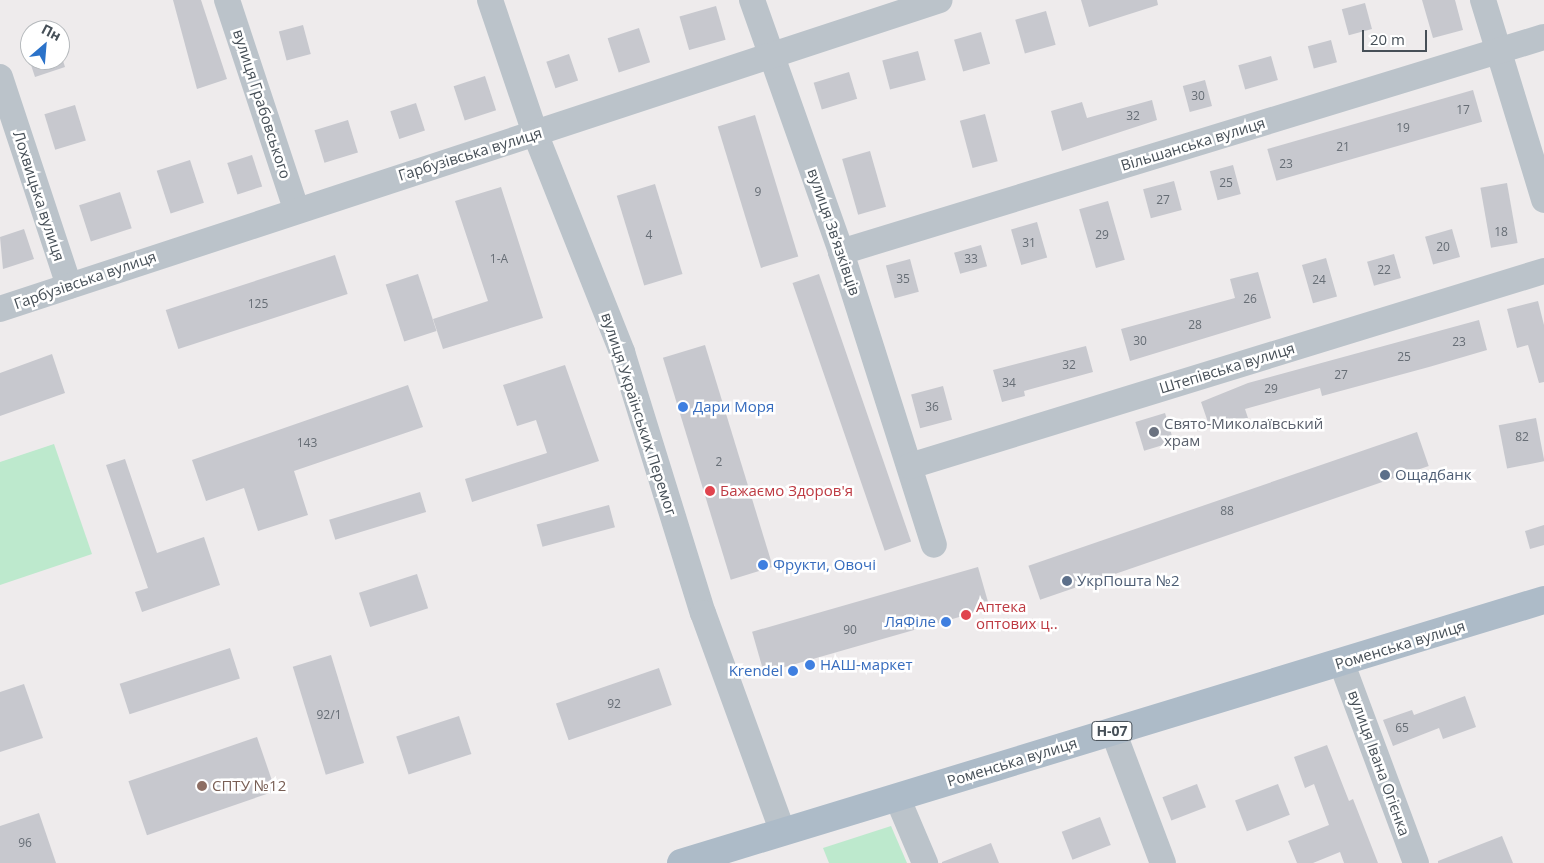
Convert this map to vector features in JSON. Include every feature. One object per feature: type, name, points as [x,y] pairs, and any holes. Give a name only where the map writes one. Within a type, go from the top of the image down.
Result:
[{"type":"main road","name":"Роменська вулиця","points":[[681,863],[782,830],[1342,664],[1544,600]]},
{"type":"street","name":"вулиця Грабовського","points":[[228,0],[296,209]]},
{"type":"street","name":"вулиця Українських Перемог","points":[[490,0],[535,133],[622,352],[703,613],[782,830]]},
{"type":"street","name":"вулиця Звʼязківців","points":[[752,0],[841,252],[934,546]]},
{"type":"street","name":"Гарбузівська вулиця","points":[[0,309],[296,209],[772,58],[940,0]]},
{"type":"street","points":[[1482,0],[1544,200]]},
{"type":"street","name":"Вільшанська вулиця","points":[[841,252],[1544,36]]},
{"type":"street","name":"Лохвицька вулиця","points":[[0,77],[69,286]]},
{"type":"street","name":"Штепівська вулиця","points":[[910,466],[1544,271]]},
{"type":"street","name":"вулиця Івана Огієнка","points":[[1342,664],[1416,863]]},
{"type":"street","points":[[1113,731],[1163,863]]},
{"type":"street","points":[[898,797],[925,863]]},
{"type":"green space","points":[[54,444],[92,554],[0,585],[0,462]]},
{"type":"green space","points":[[891,826],[907,863],[829,863],[823,848]]},
{"type":"building","points":[[173,0],[201,0],[227,79],[197,89]]},
{"type":"building","points":[[1081,0],[1157,0],[1158,5],[1089,27]]},
{"type":"building","points":[[1422,0],[1455,0],[1463,30],[1433,38]]},
{"type":"building","points":[[1365,3],[1372,29],[1349,35],[1342,9]]},
{"type":"building","points":[[716,6],[726,40],[689,50],[679,16]]},
{"type":"building","points":[[1046,11],[1056,45],[1025,53],[1015,20]]},
{"type":"building","points":[[303,25],[311,54],[287,60],[279,31]]},
{"type":"building","points":[[639,28],[650,62],[619,72],[608,38]]},
{"type":"building","points":[[981,32],[990,64],[963,71],[954,40]]},
{"type":"building","points":[[1331,40],[1337,62],[1314,68],[1308,46]]},
{"type":"building","points":[[918,51],[926,80],[890,90],[882,61]]},
{"type":"building","points":[[569,54],[578,80],[555,88],[546,62]]},
{"type":"building","points":[[1271,56],[1278,80],[1245,89],[1238,65]]},
{"type":"building","points":[[33,70],[56,70],[35,77]]},
{"type":"building","points":[[849,72],[857,99],[822,110],[814,83]]},
{"type":"building","points":[[485,76],[496,110],[465,120],[454,86]]},
{"type":"building","points":[[1205,80],[1212,106],[1190,112],[1183,86]]},
{"type":"building","points":[[1473,90],[1482,122],[1276,181],[1267,149]]},
{"type":"building","points":[[1152,100],[1157,120],[1062,151],[1051,111],[1082,102],[1087,118]]},
{"type":"building","points":[[416,103],[425,131],[399,139],[390,111]]},
{"type":"building","points":[[75,105],[86,140],[55,150],[44,114]]},
{"type":"building","points":[[985,114],[998,161],[973,168],[960,121]]},
{"type":"building","points":[[755,115],[798,257],[761,268],[718,126]]},
{"type":"building","points":[[348,120],[358,153],[324,163],[315,130]]},
{"type":"building","points":[[870,151],[886,207],[858,215],[842,159]]},
{"type":"building","points":[[252,155],[262,186],[237,194],[227,163]]},
{"type":"building","points":[[190,160],[204,203],[171,214],[157,171]]},
{"type":"building","points":[[1233,165],[1241,194],[1218,200],[1210,171]]},
{"type":"building","points":[[1174,181],[1182,210],[1151,218],[1143,189]]},
{"type":"building","points":[[1507,183],[1518,243],[1491,248],[1480,188]]},
{"type":"building","points":[[655,184],[682,274],[644,286],[617,196]]},
{"type":"building","points":[[501,187],[543,318],[443,349],[433,319],[488,301],[455,201]]},
{"type":"building","points":[[120,192],[132,228],[91,241],[79,205]]},
{"type":"building","points":[[1108,201],[1125,260],[1096,268],[1079,209]]},
{"type":"building","points":[[1037,222],[1047,258],[1021,265],[1011,229]]},
{"type":"building","points":[[24,229],[34,259],[3,269],[0,237]]},
{"type":"building","points":[[1452,229],[1460,257],[1433,265],[1425,237]]},
{"type":"building","points":[[981,245],[987,266],[960,274],[954,253]]},
{"type":"building","points":[[1394,254],[1401,278],[1374,286],[1367,262]]},
{"type":"building","points":[[335,255],[348,294],[178,349],[166,310]]},
{"type":"building","points":[[1326,258],[1337,296],[1313,303],[1302,265]]},
{"type":"building","points":[[910,259],[919,292],[895,298],[886,265]]},
{"type":"building","points":[[1258,272],[1271,318],[1130,361],[1121,329],[1235,298],[1230,279]]},
{"type":"building","points":[[418,274],[437,331],[404,342],[386,285]]},
{"type":"building","points":[[819,274],[911,542],[885,551],[793,283]]},
{"type":"building","points":[[1538,301],[1544,325],[1544,382],[1539,383],[1528,345],[1517,348],[1507,309]]},
{"type":"building","points":[[1479,320],[1487,350],[1322,396],[1320,388],[1245,409],[1248,418],[1211,431],[1201,402],[1248,383]]},
{"type":"building","points":[[705,345],[773,567],[731,580],[663,358]]},
{"type":"building","points":[[1086,346],[1093,372],[1024,391],[1025,396],[1002,402],[993,370]]},
{"type":"building","points":[[52,354],[65,393],[0,416],[0,373]]},
{"type":"building","points":[[565,365],[599,461],[472,502],[465,479],[547,453],[536,420],[517,426],[503,385]]},
{"type":"building","points":[[408,385],[423,427],[294,471],[308,515],[258,531],[244,488],[206,501],[192,460]]},
{"type":"building","points":[[943,386],[952,420],[920,428],[911,395]]},
{"type":"building","name":"Свято-Миколаївський храм","points":[[1165,413],[1174,442],[1144,451],[1135,422]]},
{"type":"building","points":[[1536,418],[1544,461],[1507,468],[1499,425]]},
{"type":"building","points":[[1417,432],[1429,466],[1040,600],[1028,566]]},
{"type":"building","points":[[125,459],[157,553],[204,537],[220,585],[142,612],[135,592],[148,588],[106,465]]},
{"type":"building","points":[[420,492],[426,512],[335,540],[329,520]]},
{"type":"building","points":[[609,505],[615,527],[543,547],[537,524]]},
{"type":"building","points":[[1544,525],[1544,545],[1530,549],[1525,531]]},
{"type":"building","points":[[978,567],[990,608],[764,673],[752,632]]},
{"type":"building","points":[[417,574],[428,608],[370,627],[359,593]]},
{"type":"building","points":[[230,648],[240,678],[130,714],[120,684]]},
{"type":"building","points":[[331,655],[364,763],[326,775],[293,667]]},
{"type":"building","points":[[659,668],[672,705],[569,740],[556,703]]},
{"type":"building","points":[[24,684],[43,738],[0,752],[0,692]]},
{"type":"building","points":[[1465,696],[1476,727],[1443,739],[1439,728],[1393,746],[1383,720],[1412,710],[1414,715]]},
{"type":"building","points":[[459,716],[471,754],[409,774],[396,736]]},
{"type":"building","name":"СПТУ №12","points":[[257,737],[276,791],[147,835],[128,781]]},
{"type":"building","points":[[1327,745],[1349,801],[1353,799],[1378,863],[1344,863],[1340,852],[1313,863],[1297,863],[1288,841],[1329,825],[1314,784],[1305,788],[1294,757]]},
{"type":"building","points":[[1197,784],[1206,807],[1171,821],[1162,797]]},
{"type":"building","points":[[1278,784],[1290,815],[1247,831],[1235,800]]},
{"type":"building","points":[[39,813],[56,863],[0,863],[0,826]]},
{"type":"building","points":[[1100,817],[1111,845],[1072,860],[1062,832]]},
{"type":"building","points":[[1502,836],[1513,863],[1438,863],[1438,861]]},
{"type":"building","points":[[991,843],[999,863],[942,863],[942,862]]},
{"type":"place","name":"Дари Моря","points":[[683,407]]},
{"type":"place","name":"Свято-Миколаївський храм","points":[[1154,432]]},
{"type":"place","name":"Ощадбанк","points":[[1385,475]]},
{"type":"place","name":"Бажаємо Здоров'я","points":[[710,491]]},
{"type":"place","name":"Фрукти, Овочі","points":[[763,565]]},
{"type":"place","name":"УкрПошта №2","points":[[1067,581]]},
{"type":"place","name":"Аптека оптових ц..","points":[[966,615]]},
{"type":"place","name":"ЛяФіле","points":[[946,622]]},
{"type":"place","name":"НАШ-маркет","points":[[810,665]]},
{"type":"place","name":"Krendel","points":[[793,671]]},
{"type":"place","name":"СПТУ №12","points":[[202,786]]}]
